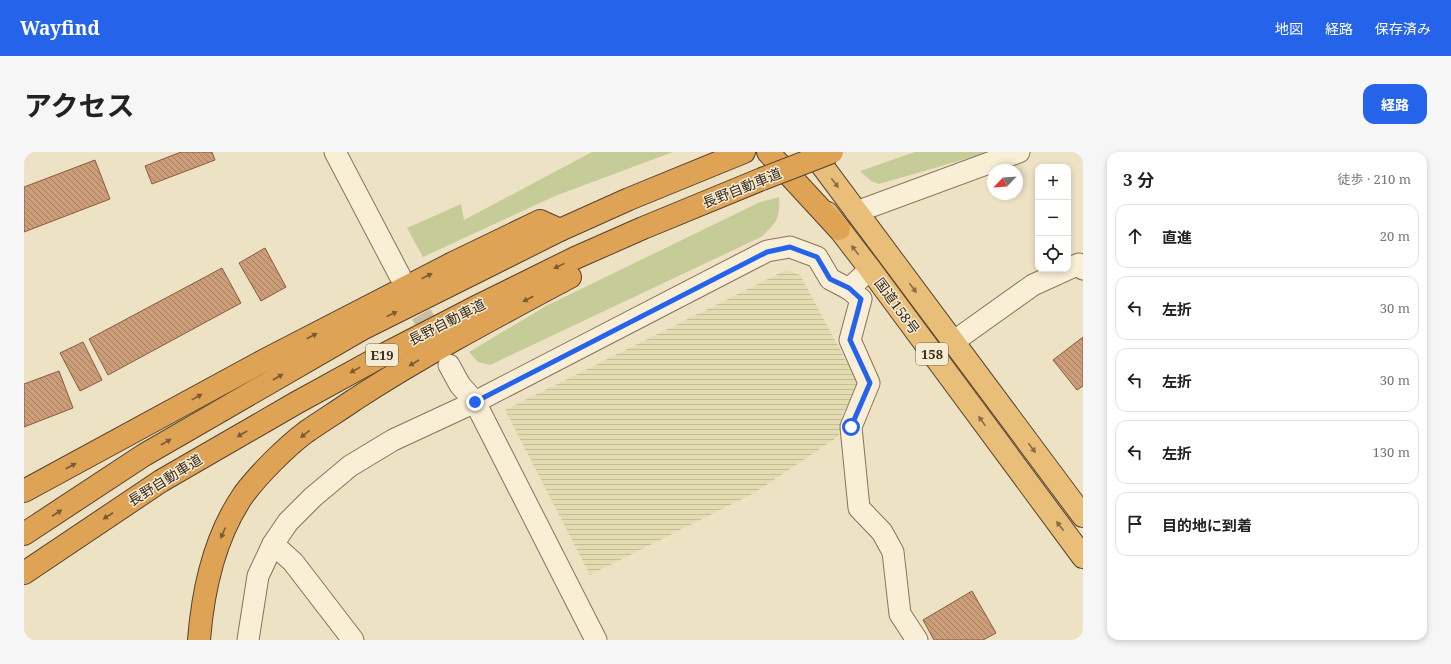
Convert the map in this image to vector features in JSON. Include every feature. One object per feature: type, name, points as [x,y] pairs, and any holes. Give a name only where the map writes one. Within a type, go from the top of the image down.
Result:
[{"type":"highway","name":"E19","points":[[24,534],[144,455],[362,329],[560,230],[629,199],[744,152]]},
{"type":"highway","points":[[768,152],[839,229]]},
{"type":"highway","name":"国道158号","points":[[780,152],[870,269],[1083,557]]},
{"type":"highway","name":"国道158号","points":[[812,152],[1083,516]]},
{"type":"highway","name":"長野自動車道","points":[[24,573],[161,481],[296,403],[387,353],[575,258],[643,228],[832,152]]},
{"type":"highway","points":[[199,640],[201,609],[210,566],[225,528],[249,489],[269,466],[306,433],[380,384],[484,323],[762,179]]},
{"type":"highway","points":[[24,491],[265,360],[454,263],[540,221],[560,230]]},
{"type":"street","points":[[335,152],[400,276]]},
{"type":"street","points":[[856,212],[1019,152]]},
{"type":"street","points":[[248,640],[258,576],[273,544],[288,522],[350,466],[393,440],[475,402],[767,252],[790,247],[817,257],[830,279],[849,288],[861,299],[850,340],[870,383],[851,427],[860,508],[882,532],[893,552],[900,614],[917,640]]},
{"type":"street","points":[[953,342],[1033,285],[1079,264],[1083,269]]},
{"type":"street","points":[[849,288],[870,269]]},
{"type":"street","points":[[449,365],[460,385],[475,402],[596,640]]},
{"type":"street","points":[[273,544],[293,562],[353,640]]},
{"type":"shaded area","points":[[786,270],[800,275],[859,385],[843,413],[839,436],[754,493],[590,575],[505,410]]},
{"type":"green space","points":[[592,152],[673,152],[555,196],[423,257],[407,228],[461,204],[464,220]]},
{"type":"green space","points":[[915,152],[990,152],[879,184],[871,181],[860,171]]},
{"type":"green space","points":[[779,197],[779,210],[776,220],[771,228],[761,237],[490,365],[478,362],[469,352],[546,306],[758,203]]},
{"type":"building","points":[[181,152],[212,152],[215,160],[152,184],[145,166]]},
{"type":"building","points":[[95,160],[110,199],[24,232],[24,187]]},
{"type":"building","points":[[265,248],[286,287],[261,301],[239,263]]},
{"type":"building","points":[[222,268],[241,303],[108,375],[89,339]]},
{"type":"building","points":[[1083,337],[1083,386],[1077,390],[1053,360]]},
{"type":"building","points":[[83,342],[102,380],[80,391],[60,353]]},
{"type":"building","points":[[59,371],[73,408],[24,427],[24,384]]},
{"type":"building","points":[[972,591],[996,633],[983,640],[934,640],[923,620]]},
{"type":"tunnel","points":[[406,287],[439,346]]},
{"type":"route","points":[[475,402],[767,252],[790,247],[817,257],[830,279],[849,288],[861,299],[850,340],[870,383],[851,427]]}]
